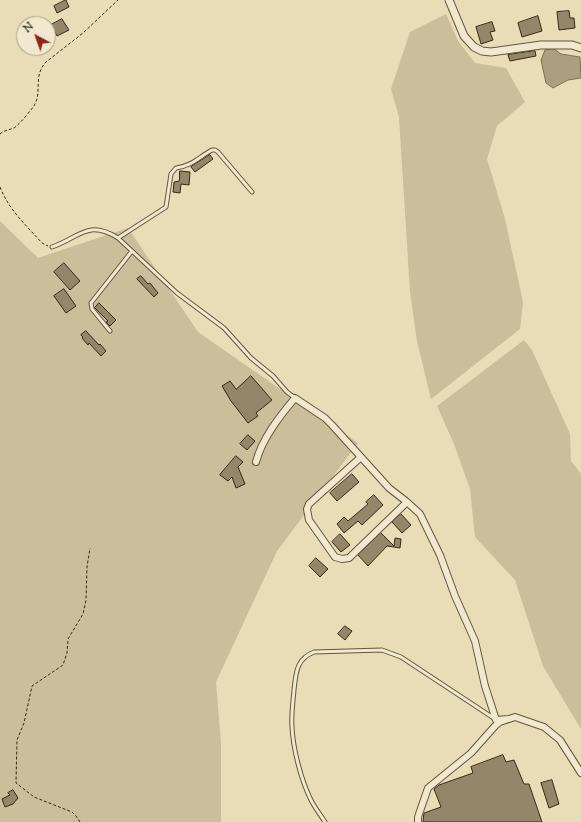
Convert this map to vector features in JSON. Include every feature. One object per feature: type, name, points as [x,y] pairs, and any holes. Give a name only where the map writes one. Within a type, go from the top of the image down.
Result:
[{"type":"street","points":[[449,0],[464,36],[474,47],[482,52],[541,45],[572,45],[581,48]]},
{"type":"street","points":[[256,462],[258,453],[278,419],[295,398],[325,418],[389,488],[420,514],[427,527],[475,641],[485,686],[496,720],[509,719]]},
{"type":"street","points":[[360,457],[309,504],[307,509],[309,520],[336,557],[342,559],[349,558],[407,502]]},
{"type":"street","points":[[418,822],[418,817],[428,788],[471,753],[495,726],[500,722],[515,717],[544,727],[560,740],[581,772]]},
{"type":"lane","points":[[118,238],[166,207],[171,174],[176,168],[194,162],[212,150],[218,152],[252,192]]},
{"type":"lane","points":[[52,247],[84,231],[90,230],[112,235],[118,238],[177,292],[224,328],[251,358],[273,376],[287,392],[295,398]]},
{"type":"lane","points":[[110,331],[92,309],[91,303],[132,251]]},
{"type":"lane","points":[[325,822],[310,798],[301,773],[292,727],[292,706],[296,674],[299,663],[307,655],[314,652],[382,650],[391,652],[401,657],[496,720]]},
{"type":"path","points":[[0,134],[16,126],[35,104],[39,72],[46,62],[83,34],[118,0]]},
{"type":"path","points":[[0,187],[10,207],[42,243],[46,246],[52,247]]},
{"type":"path","points":[[80,822],[80,820],[72,812],[34,797],[16,783],[16,759],[17,740],[24,723],[32,686],[63,665],[67,653],[68,639],[83,614],[86,600],[87,567],[90,548]]},
{"type":"shaded area","points":[[446,14],[458,41],[475,63],[506,68],[525,102],[497,126],[487,159],[505,219],[523,302],[520,329],[431,399],[417,341],[410,292],[399,117],[391,89],[410,32]]},
{"type":"shaded area","points":[[554,49],[561,54],[580,57],[581,78],[568,80],[553,88],[546,83],[541,60],[545,50]]},
{"type":"shaded area","points":[[0,221],[38,258],[128,228],[198,332],[358,443],[277,551],[216,682],[221,743],[221,822],[0,822]]},
{"type":"shaded area","points":[[524,340],[532,350],[570,434],[571,461],[581,474],[581,729],[543,666],[515,580],[475,537],[470,489],[454,444],[437,406]]},
{"type":"building","points":[[66,0],[69,7],[57,13],[54,6]]},
{"type":"building","points":[[569,11],[570,18],[574,18],[575,28],[559,30],[557,12]]},
{"type":"building","points":[[538,16],[542,31],[522,37],[518,23]]},
{"type":"building","points":[[62,19],[69,30],[57,36],[56,22]]},
{"type":"building","points":[[492,22],[495,31],[490,32],[493,40],[481,44],[476,27]]},
{"type":"building","points":[[535,51],[536,56],[510,61],[508,55]]},
{"type":"building","points":[[210,155],[213,159],[195,172],[191,167]]},
{"type":"building","points":[[180,171],[190,172],[189,185],[181,184],[180,193],[173,192],[174,182],[179,181]]},
{"type":"building","points":[[64,263],[80,281],[70,290],[54,272]]},
{"type":"building","points":[[141,276],[148,284],[150,283],[158,293],[154,297],[137,279]]},
{"type":"building","points":[[64,289],[76,306],[66,313],[54,296]]},
{"type":"building","points":[[99,303],[116,320],[110,326],[106,322],[108,321],[95,308]]},
{"type":"building","points":[[86,331],[106,351],[101,356],[82,338],[83,337],[81,335]]},
{"type":"building","points":[[251,376],[272,400],[256,413],[258,416],[248,423],[231,401],[222,386],[230,381],[236,389]]},
{"type":"building","points":[[248,435],[255,441],[247,450],[240,444]]},
{"type":"building","points":[[236,456],[243,462],[238,467],[245,484],[236,488],[232,477],[228,481],[220,475]]},
{"type":"building","points":[[352,474],[359,482],[337,501],[330,493]]},
{"type":"building","points":[[374,495],[383,505],[362,525],[358,521],[344,533],[337,524],[344,517],[348,521],[368,504],[366,502]]},
{"type":"building","points":[[401,514],[411,525],[402,533],[392,522]]},
{"type":"building","points":[[381,533],[394,546],[395,538],[401,539],[400,548],[387,546],[368,566],[358,555]]},
{"type":"building","points":[[340,534],[350,545],[341,552],[332,542]]},
{"type":"building","points":[[316,558],[328,569],[320,577],[309,566]]},
{"type":"building","points":[[345,626],[352,631],[345,640],[338,634]]},
{"type":"building","points":[[503,755],[506,762],[514,760],[524,784],[529,784],[542,822],[423,822],[424,813],[441,807],[434,789],[439,785],[473,773],[471,767]]},
{"type":"building","points":[[552,780],[559,804],[549,808],[541,783]]},
{"type":"building","points":[[13,790],[18,798],[13,804],[5,807],[2,799],[10,795],[8,793]]}]
